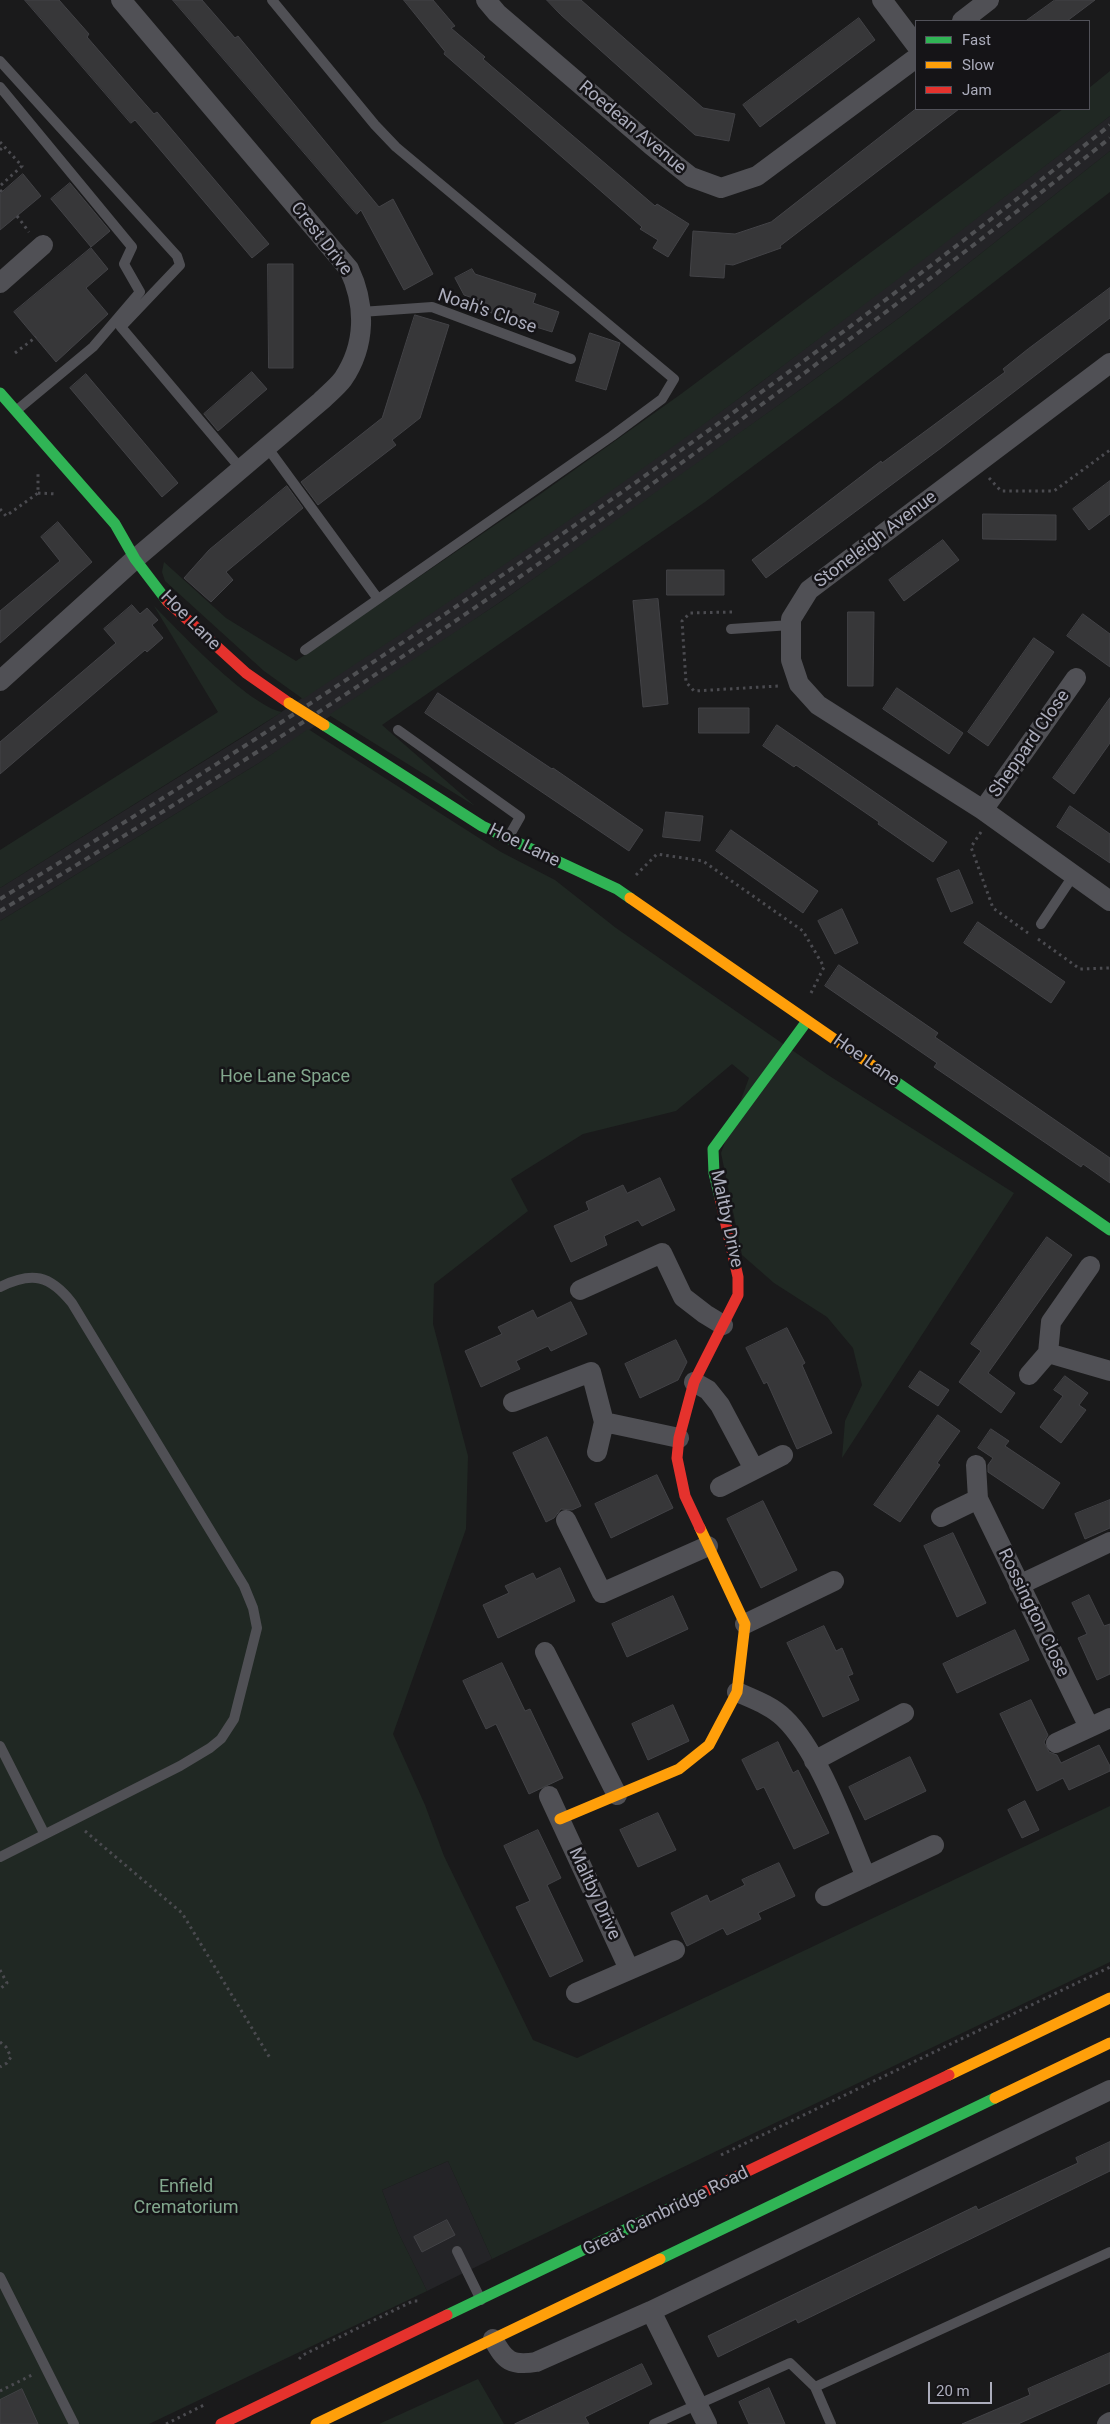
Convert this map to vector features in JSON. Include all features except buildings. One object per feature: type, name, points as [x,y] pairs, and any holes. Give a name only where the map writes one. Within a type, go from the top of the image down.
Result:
[{"type":"main road","name":"Hoe Lane","points":[[0,393],[115,524],[134,559],[168,602],[215,647],[246,673],[289,703],[482,826],[625,895],[1110,1230]]},
{"type":"main road","name":"Maltby Drive","points":[[746,1624],[685,1496],[678,1458],[679,1438],[694,1382],[738,1295],[738,1277],[714,1173],[713,1149],[807,1021]]},
{"type":"main road","points":[[560,1818],[679,1769],[709,1745],[737,1692],[746,1624]]},
{"type":"main road","name":"Great Cambridge Road","points":[[221,2424],[1110,1998]]},
{"type":"main road","points":[[316,2424],[1110,2042]]},
{"type":"street","name":"Crest Drive","points":[[0,681],[134,559],[267,447],[342,380],[358,346],[361,312],[356,283],[344,262],[121,0]]},
{"type":"street","name":"Roedean Avenue","points":[[486,0],[496,13],[652,146],[691,176],[721,188],[757,176],[915,59]]},
{"type":"street","points":[[882,0],[915,44]]},
{"type":"street","points":[[963,20],[989,0]]},
{"type":"street","points":[[0,283],[44,245]]},
{"type":"street","name":"Stoneleigh Avenue","points":[[1110,363],[809,590],[791,619],[791,660],[800,684],[818,705],[987,814],[1110,901]]},
{"type":"street","name":"Sheppard Close","points":[[987,814],[1076,678]]},
{"type":"street","points":[[580,1290],[662,1254],[683,1297],[705,1314],[723,1324]]},
{"type":"street","points":[[1029,1375],[1048,1353],[1051,1322],[1090,1266]]},
{"type":"street","points":[[1048,1353],[1110,1371]]},
{"type":"street","points":[[513,1402],[590,1372],[604,1422],[597,1452]]},
{"type":"street","points":[[694,1382],[708,1390],[720,1405],[754,1469]]},
{"type":"street","points":[[604,1422],[679,1438]]},
{"type":"street","points":[[720,1486],[783,1455]]},
{"type":"street","name":"Rossington Close","points":[[976,1465],[978,1498],[1089,1728]]},
{"type":"street","points":[[941,1517],[978,1498]]},
{"type":"street","points":[[566,1520],[602,1594],[708,1546]]},
{"type":"street","points":[[1019,1585],[1110,1542]]},
{"type":"street","points":[[746,1624],[834,1581]]},
{"type":"street","points":[[545,1652],[617,1795]]},
{"type":"street","points":[[737,1692],[760,1702],[784,1717],[814,1761],[840,1813],[866,1877]]},
{"type":"street","points":[[814,1761],[904,1713]]},
{"type":"street","points":[[1056,1743],[1110,1718]]},
{"type":"street","name":"Maltby Drive","points":[[549,1796],[629,1968]]},
{"type":"street","points":[[825,1896],[934,1845]]},
{"type":"street","points":[[576,1993],[629,1968],[675,1950]]},
{"type":"street","points":[[493,2339],[501,2354],[508,2360],[520,2365],[536,2362],[651,2311],[1110,2090]]},
{"type":"street","points":[[651,2311],[707,2424]]},
{"type":"lane","points":[[272,0],[375,125],[396,147],[674,379],[662,399],[627,426],[305,650]]},
{"type":"lane","points":[[0,61],[177,256],[180,266],[121,327],[241,469]]},
{"type":"lane","points":[[0,87],[132,248],[124,264],[140,292],[93,348],[16,410]]},
{"type":"lane","name":"Noah's Close","points":[[361,312],[432,307],[571,359]]},
{"type":"lane","points":[[267,447],[378,599]]},
{"type":"lane","points":[[731,629],[791,625]]},
{"type":"lane","points":[[398,730],[520,817],[508,839]]},
{"type":"lane","points":[[1041,924],[1073,876]]},
{"type":"lane","points":[[0,1287],[14,1280],[31,1277],[49,1281],[60,1289],[72,1303],[244,1586],[253,1608],[257,1628],[234,1719],[221,1739],[180,1766],[44,1833],[0,1857]]},
{"type":"lane","points":[[0,1746],[44,1833]]},
{"type":"lane","points":[[456,2251],[481,2300]]},
{"type":"lane","points":[[816,2387],[1110,2252]]},
{"type":"lane","points":[[0,2277],[74,2424]]},
{"type":"lane","points":[[654,2424],[790,2363],[816,2387],[831,2424]]},
{"type":"path","points":[[0,142],[22,166],[1,189]]},
{"type":"path","points":[[0,150],[4,146]]},
{"type":"path","points":[[15,353],[36,337]]},
{"type":"path","points":[[977,465],[1001,491],[1054,491],[1110,450]]},
{"type":"path","points":[[38,470],[38,493]]},
{"type":"path","points":[[0,509],[6,516],[38,493],[67,495]]},
{"type":"path","points":[[741,611],[690,613],[682,621],[686,682],[694,691],[800,684]]},
{"type":"path","points":[[987,814],[971,846],[993,908],[1080,969],[1110,968]]},
{"type":"path","points":[[625,895],[636,875],[657,854],[703,861],[803,931],[824,967],[815,988],[796,1013]]},
{"type":"path","points":[[72,1819],[182,1913],[270,2058]]},
{"type":"path","points":[[720,2156],[1110,1968]]},
{"type":"path","points":[[0,1970],[7,1983],[0,1989]]},
{"type":"path","points":[[0,2042],[6,2047],[11,2057],[7,2063],[0,2067]]},
{"type":"path","points":[[0,2391],[46,2368]]},
{"type":"shaded area","points":[[1110,116],[1110,151],[902,316],[612,525],[426,653],[259,763],[0,921],[0,888],[256,729],[574,516],[756,386]]},
{"type":"shaded area","points":[[448,2161],[492,2259],[427,2291],[398,2232],[382,2190]]},
{"type":"green space","points":[[1110,71],[1110,116],[834,327],[667,451],[532,546],[303,699],[264,671],[165,581],[162,572],[164,562],[226,618],[296,661],[539,495],[681,394],[1062,110],[1090,110],[1090,87]]},
{"type":"green space","points":[[1110,151],[1110,192],[842,400],[705,502],[382,725],[475,806],[329,715],[502,601],[804,387],[902,316]]},
{"type":"green space","points":[[154,606],[233,682],[268,707],[282,712],[0,888],[0,850],[218,712]]},
{"type":"green space","name":"Hoe Lane Space","points":[[308,729],[501,852],[555,880],[616,928],[828,1075],[1014,1193],[842,1458],[845,1421],[862,1385],[853,1348],[827,1317],[774,1283],[742,1255],[721,1153],[749,1078],[732,1064],[676,1111],[583,1134],[511,1179],[528,1211],[434,1284],[433,1324],[468,1456],[466,1529],[393,1734],[425,1805],[444,1856],[533,2040],[577,2058],[1110,1806],[1110,1962],[492,2259],[448,2161],[382,2190],[398,2232],[427,2291],[149,2424],[0,2424],[0,921],[259,763]]},
{"type":"green space","points":[[478,2379],[504,2424],[379,2424]]},
{"type":"railway","points":[[0,899],[287,719],[568,530],[842,332],[977,230],[1110,125]]},
{"type":"railway","points":[[0,911],[145,823],[287,732],[429,639],[568,543],[842,345],[1110,138]]},
{"type":"traffic: fast","points":[[0,393],[115,524],[135,559],[167,601]]},
{"type":"traffic: fast","points":[[324,725],[482,826],[617,889],[630,898]]},
{"type":"traffic: fast","points":[[720,1198],[714,1173],[713,1149],[807,1021]]},
{"type":"traffic: fast","points":[[889,1077],[1110,1230]]},
{"type":"traffic: fast","points":[[660,2259],[995,2098]]},
{"type":"traffic: fast","points":[[447,2315],[704,2192]]},
{"type":"traffic: slow","points":[[289,703],[324,725]]},
{"type":"traffic: slow","points":[[630,898],[889,1077]]},
{"type":"traffic: slow","points":[[560,1819],[679,1769],[709,1745],[737,1692],[745,1624],[700,1528]]},
{"type":"traffic: slow","points":[[949,2075],[1110,1998]]},
{"type":"traffic: slow","points":[[995,2098],[1110,2043]]},
{"type":"traffic: slow","points":[[316,2424],[660,2259]]},
{"type":"traffic: jam","points":[[167,601],[246,673],[289,703]]},
{"type":"traffic: jam","points":[[700,1528],[685,1496],[677,1458],[679,1438],[694,1382],[738,1295],[738,1277],[720,1198]]},
{"type":"traffic: jam","points":[[704,2192],[949,2075]]},
{"type":"traffic: jam","points":[[221,2424],[447,2315]]},
{"type":"park label","name":"Enfield Crematorium","points":[[186,2197]]}]
